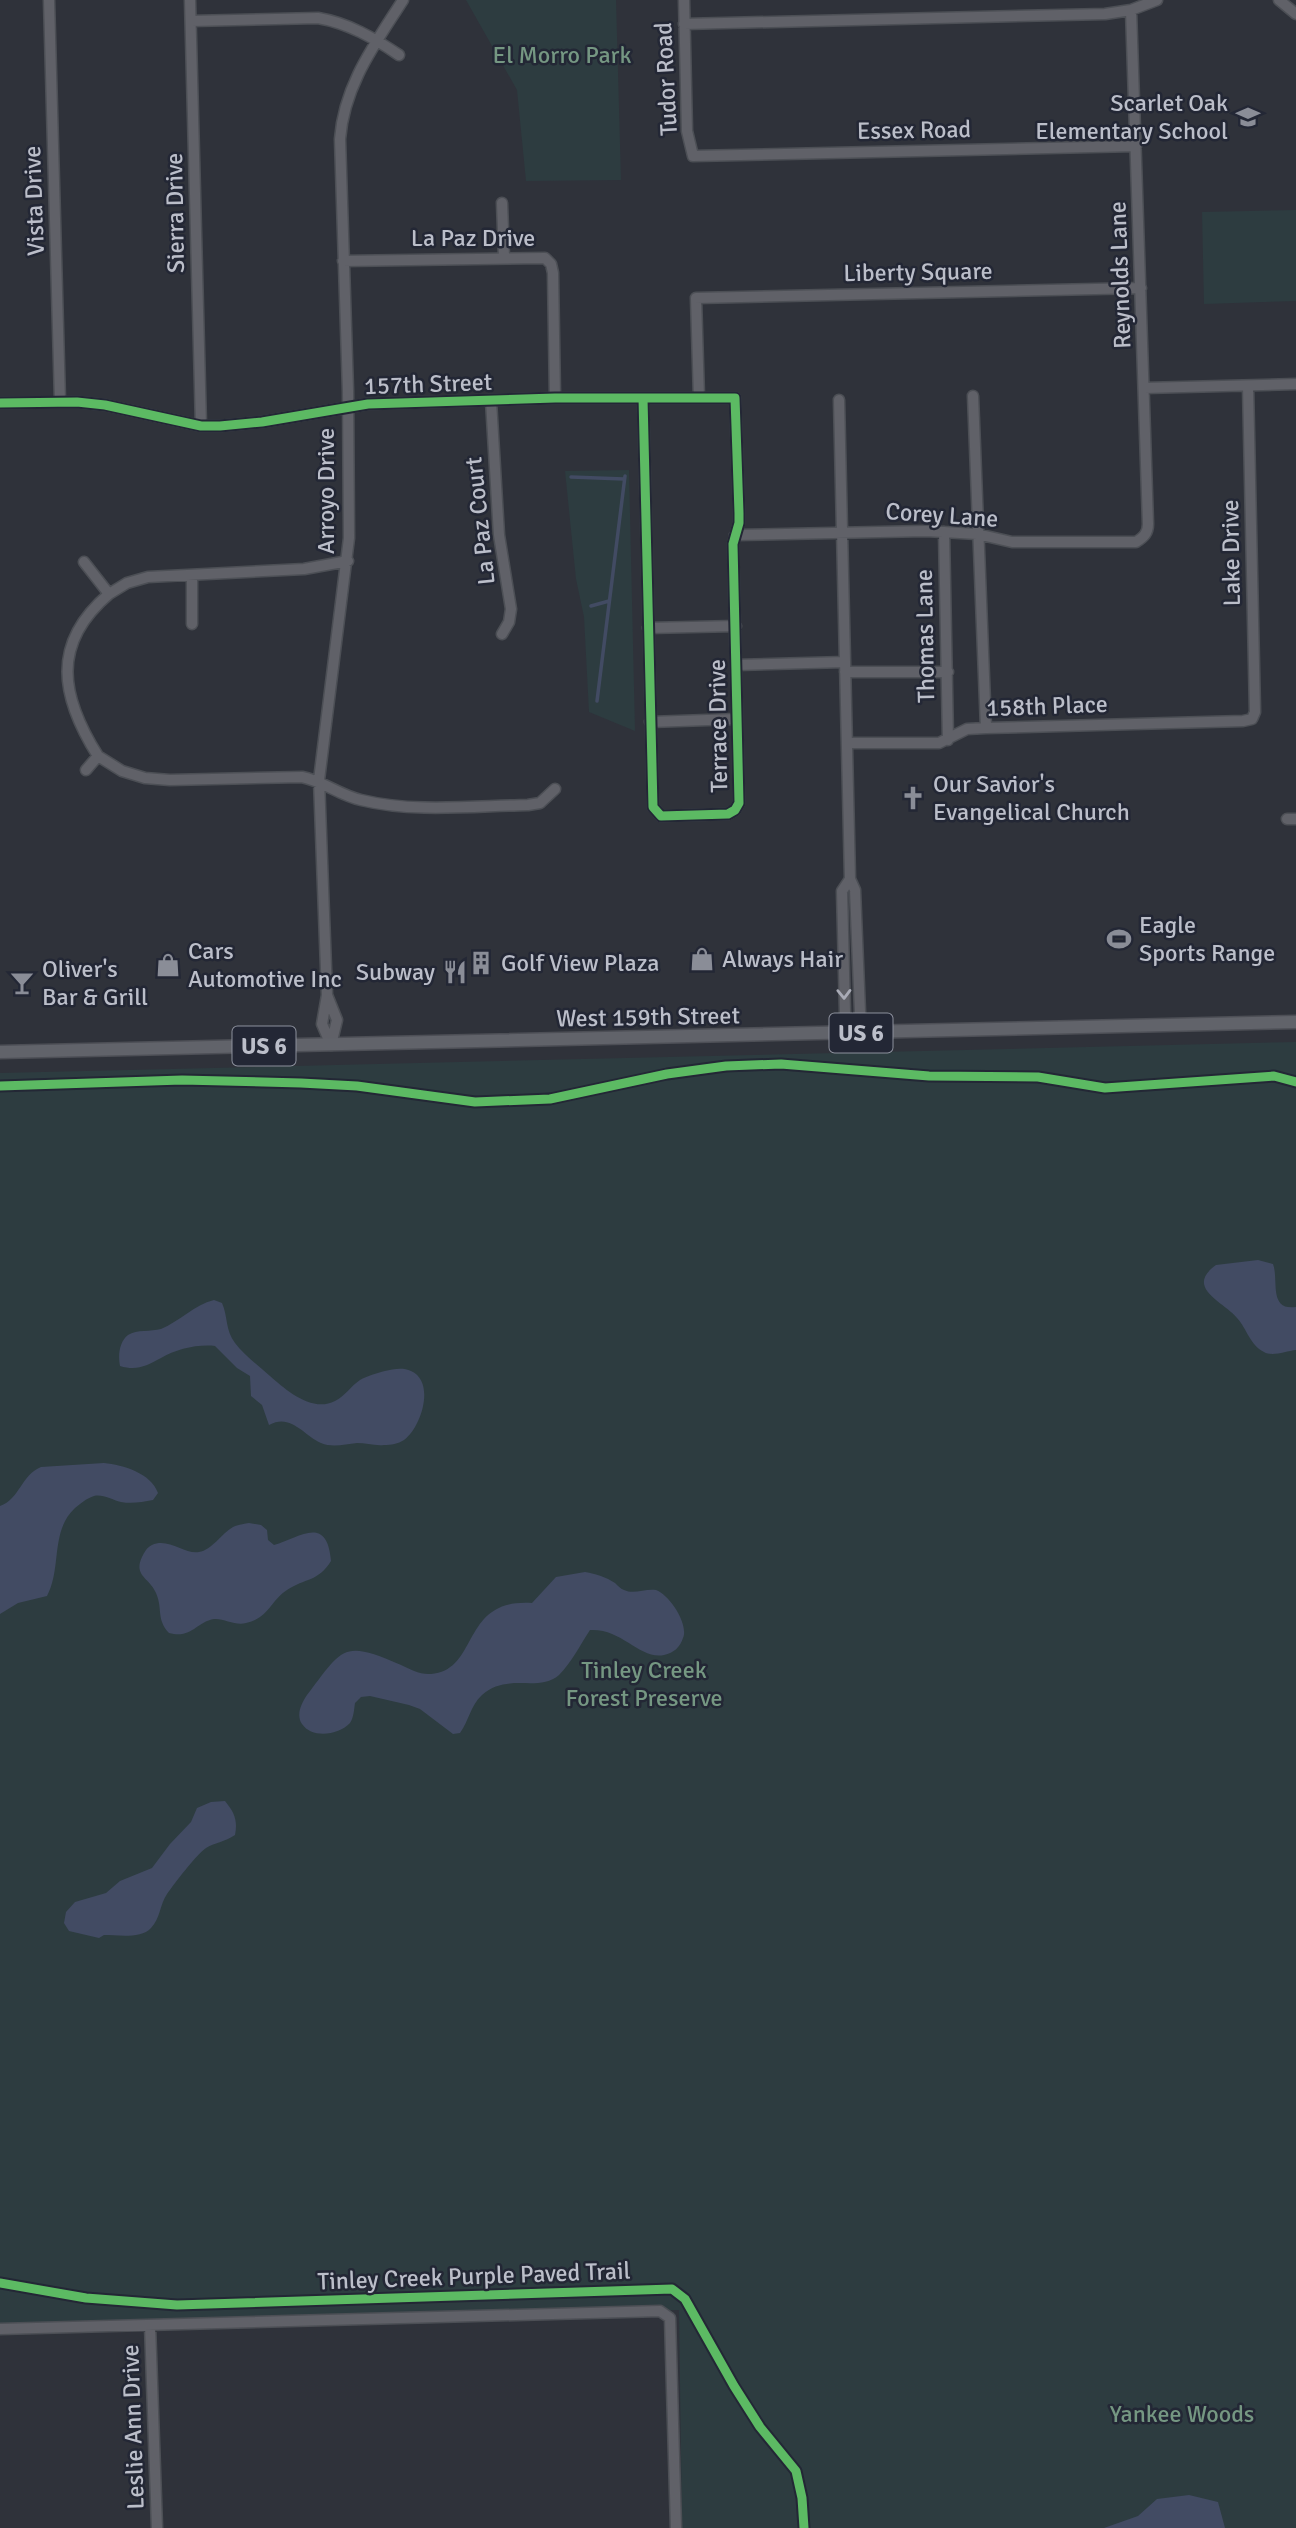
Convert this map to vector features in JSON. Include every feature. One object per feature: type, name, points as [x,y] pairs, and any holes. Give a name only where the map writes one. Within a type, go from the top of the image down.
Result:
[{"type":"main road","name":"West 159th Street","points":[[0,1052],[1296,1023]]},
{"type":"street","name":"Vista Drive","points":[[49,0],[60,401]]},
{"type":"street","name":"Sierra Drive","points":[[190,0],[201,426]]},
{"type":"street","name":"Arroyo Drive","points":[[331,1045],[337,1020],[327,995],[319,780],[348,561],[348,407],[341,125],[350,91],[377,40],[403,0]]},
{"type":"street","name":"Tudor Road","points":[[684,0],[687,131],[693,156]]},
{"type":"street","points":[[684,24],[1104,14],[1131,10],[1157,0]]},
{"type":"street","points":[[1279,0],[1296,14]]},
{"type":"street","name":"Reynolds Lane","points":[[1131,10],[1148,524],[1144,537]]},
{"type":"street","points":[[191,21],[318,18],[337,21],[377,40],[399,55]]},
{"type":"street","name":"Essex Road","points":[[693,156],[1136,146]]},
{"type":"street","points":[[502,203],[503,257]]},
{"type":"street","name":"La Paz Drive","points":[[343,261],[540,256],[551,264],[555,398]]},
{"type":"street","name":"Liberty Square","points":[[699,398],[696,298],[1141,288]]},
{"type":"street","points":[[1144,388],[1296,384]]},
{"type":"street","name":"Lake Drive","points":[[1248,386],[1255,712],[1252,719]]},
{"type":"street","points":[[973,396],[986,728]]},
{"type":"street","name":"157th Street","points":[[0,403],[60,401],[105,405],[201,426],[250,424],[348,407],[555,398],[735,398]]},
{"type":"street","name":"Terrace Drive","points":[[643,398],[653,807],[657,814],[664,816],[728,814],[735,810],[738,803],[733,544],[739,513],[735,398]]},
{"type":"street","points":[[839,400],[850,879],[842,891],[842,904],[845,1013],[853,1033]]},
{"type":"street","name":"La Paz Court","points":[[491,401],[499,535],[511,609],[509,622],[502,634]]},
{"type":"street","name":"Corey Lane","points":[[735,535],[842,531],[944,532],[977,534],[1012,541],[1136,541],[1144,537]]},
{"type":"street","name":"Thomas Lane","points":[[944,532],[948,740]]},
{"type":"street","points":[[348,561],[304,569],[148,577],[127,583],[109,594],[83,621],[71,648],[68,664],[68,691],[73,709],[98,757],[122,771],[145,778],[170,780],[302,777],[319,780],[334,791],[359,800],[407,807],[528,805],[540,803],[555,789]]},
{"type":"street","points":[[83,562],[109,594]]},
{"type":"street","points":[[192,575],[192,624]]},
{"type":"street","name":"Terrace Drive","points":[[648,628],[736,626]]},
{"type":"street","name":"Terrace Drive","points":[[736,666],[948,672]]},
{"type":"street","name":"Terrace Drive","points":[[650,722],[736,719]]},
{"type":"street","name":"158th Place","points":[[847,743],[939,743],[967,729],[1252,719]]},
{"type":"street","points":[[86,769],[98,757]]},
{"type":"street","points":[[0,2329],[660,2311],[670,2318],[676,2528]]},
{"type":"street","name":"Leslie Ann Drive","points":[[150,2325],[157,2528]]},
{"type":"green space","name":"El Morro Park","points":[[466,0],[616,0],[621,180],[526,181],[517,90]]},
{"type":"green space","points":[[1296,210],[1296,301],[1204,304],[1202,212]]},
{"type":"green space","points":[[629,470],[635,731],[589,712],[584,617],[576,579],[565,471]]},
{"type":"green space","name":"Tinley Creek Forest Preserve","points":[[1296,1042],[1296,2528],[682,2528],[679,2310],[0,2324],[0,1073]]},
{"type":"water","points":[[1258,1260],[1273,1264],[1276,1293],[1281,1304],[1296,1307],[1296,1350],[1271,1354],[1259,1349],[1237,1318],[1205,1288],[1207,1273],[1216,1265]]},
{"type":"water","points":[[214,1300],[222,1303],[230,1333],[239,1347],[284,1388],[309,1402],[326,1404],[335,1401],[360,1380],[388,1370],[411,1371],[419,1377],[424,1395],[416,1426],[404,1440],[394,1444],[334,1445],[321,1443],[290,1423],[277,1422],[269,1425],[262,1405],[251,1396],[250,1376],[237,1368],[215,1346],[180,1350],[141,1367],[120,1366],[120,1349],[128,1335],[161,1329]]},
{"type":"water","points":[[104,1463],[128,1468],[143,1475],[158,1493],[153,1500],[141,1502],[121,1502],[97,1496],[81,1503],[67,1517],[62,1528],[47,1596],[18,1603],[0,1614],[0,1506],[7,1503],[29,1475],[41,1467]]},
{"type":"water","points":[[249,1523],[261,1525],[267,1530],[268,1540],[274,1545],[302,1535],[318,1533],[324,1537],[331,1561],[321,1573],[282,1594],[254,1621],[238,1623],[214,1619],[183,1634],[169,1633],[162,1623],[156,1593],[141,1573],[140,1563],[146,1550],[152,1545],[164,1543],[188,1551],[204,1551],[233,1527]]},
{"type":"water","points":[[585,1572],[608,1579],[628,1591],[656,1590],[661,1593],[681,1618],[684,1632],[678,1647],[668,1654],[655,1655],[612,1634],[590,1630],[568,1665],[551,1680],[502,1685],[482,1695],[460,1733],[453,1734],[420,1709],[370,1696],[361,1697],[355,1703],[350,1723],[333,1733],[312,1732],[300,1721],[299,1713],[305,1698],[337,1658],[345,1653],[366,1652],[423,1674],[446,1670],[457,1661],[481,1622],[493,1611],[509,1604],[532,1603],[556,1577]]},
{"type":"water","points":[[225,1801],[234,1816],[235,1835],[206,1848],[196,1857],[167,1894],[151,1928],[141,1934],[104,1935],[99,1938],[69,1931],[64,1923],[66,1912],[75,1902],[106,1893],[120,1881],[152,1868],[191,1822],[197,1808],[211,1802]]},
{"type":"water","points":[[1189,2495],[1218,2502],[1225,2528],[1104,2528],[1138,2516],[1157,2499]]},
{"type":"waterway","points":[[597,701],[625,476]]},
{"type":"waterway","points":[[571,477],[624,479]]},
{"type":"waterway","points":[[591,606],[609,601]]},
{"type":"cycle path","points":[[0,403],[77,402],[105,405],[201,426],[220,426],[262,422],[368,404],[555,398],[735,398],[739,523],[733,544],[739,803],[735,810],[728,814],[661,816],[653,807],[643,398]]},
{"type":"cycle path","points":[[0,1086],[182,1080],[301,1083],[357,1086],[475,1102],[550,1099],[667,1074],[726,1066],[781,1064],[929,1076],[1038,1077],[1105,1088],[1274,1076],[1296,1082]]},
{"type":"cycle path","name":"Tinley Creek Purple Paved Trail","points":[[0,2283],[86,2298],[177,2305],[672,2289],[685,2299],[760,2427],[796,2471],[802,2498],[804,2528]]},
{"type":"place","name":"Scarlet Oak Elementary School","points":[[1248,117]]},
{"type":"place","name":"Our Savior's Evangelical Church","points":[[913,798]]},
{"type":"place","name":"Eagle Sports Range","points":[[1119,939]]},
{"type":"place","name":"Always Hair","points":[[702,959]]},
{"type":"place","name":"Golf View Plaza","points":[[481,963]]},
{"type":"place","name":"Cars Automotive Inc","points":[[168,965]]},
{"type":"place","name":"Subway","points":[[455,972]]},
{"type":"place","name":"Oliver's Bar & Grill","points":[[22,983]]},
{"type":"park label","name":"Yankee Woods","points":[[1182,2414]]}]
